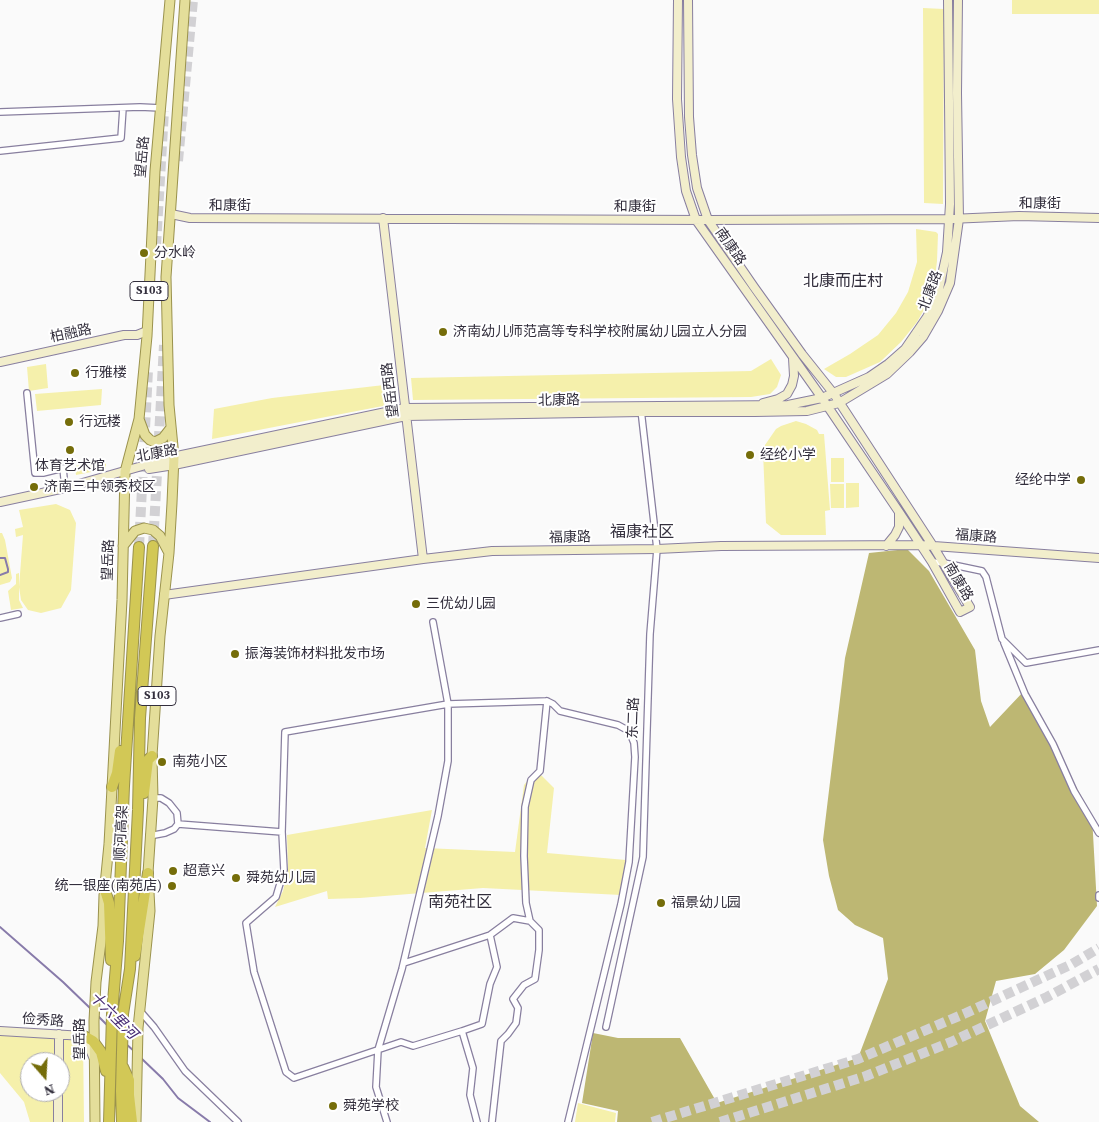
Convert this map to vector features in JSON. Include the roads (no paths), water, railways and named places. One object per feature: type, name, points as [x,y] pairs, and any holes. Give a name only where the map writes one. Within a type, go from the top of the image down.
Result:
[{"type":"highway","name":"顺河高架","points":[[122,1118],[123,1014],[130,969],[138,810],[140,718],[154,546]]},
{"type":"highway","name":"顺河高架","points":[[110,1122],[109,1085],[114,975],[118,941],[127,733],[139,547]]},
{"type":"highway","points":[[112,787],[117,773],[121,740],[127,733]]},
{"type":"highway","points":[[138,810],[142,804],[148,760],[152,756]]},
{"type":"highway","points":[[130,969],[137,948],[148,873]]},
{"type":"highway","points":[[105,890],[109,903],[110,957],[114,975]]},
{"type":"highway","points":[[88,1038],[101,1052],[109,1085]]},
{"type":"highway","points":[[122,1063],[129,1080],[132,1122]]},
{"type":"main road","name":"望岳路","points":[[95,1122],[94,1059],[88,1038],[94,1021],[96,982],[104,926],[112,787],[125,472],[139,419],[147,331],[155,171],[170,0]]},
{"type":"main road","name":"S103","points":[[136,1122],[138,1028],[150,911],[148,873],[153,798],[152,756],[164,595],[169,554],[174,461],[170,429],[166,277],[172,214],[185,0]]},
{"type":"main road","points":[[139,419],[146,435],[155,442],[164,438],[170,429]]},
{"type":"main road","points":[[123,546],[135,531],[144,528],[153,530],[160,536],[169,554]]},
{"type":"street","name":"南康路","points":[[678,0],[678,98],[681,157],[686,191],[696,220],[822,398],[899,512],[932,562],[960,612],[970,607],[944,563],[834,394],[754,288],[708,220],[698,188],[692,155],[689,117],[688,0]]},
{"type":"street","name":"北康路","points":[[0,502],[174,461],[406,412],[788,405],[834,394],[869,377],[905,349],[927,317],[937,298],[942,279],[950,219],[948,0]]},
{"type":"street","name":"北康路","points":[[641,409],[807,411],[839,403],[887,374],[905,358],[923,337],[938,311],[950,283],[959,219],[958,0]]},
{"type":"street","points":[[0,151],[121,138],[123,108]]},
{"type":"street","points":[[0,112],[161,108]]},
{"type":"street","name":"和康街","points":[[172,214],[190,218],[696,220],[959,219],[1019,216],[1099,218]]},
{"type":"street","name":"望岳西路","points":[[384,218],[423,559]]},
{"type":"street","name":"柏融路","points":[[0,362],[124,335],[137,335],[147,331]]},
{"type":"street","points":[[753,406],[778,399],[787,394],[794,376],[793,358]]},
{"type":"street","points":[[28,393],[34,473],[43,473],[63,468],[65,488]]},
{"type":"street","name":"东二路","points":[[606,1028],[643,857],[650,634],[657,549],[641,409]]},
{"type":"street","points":[[886,546],[895,536],[899,527],[899,512]]},
{"type":"street","name":"福康路","points":[[164,595],[492,551],[657,549],[721,546],[920,545],[1099,558]]},
{"type":"street","points":[[932,562],[982,571],[986,577],[1002,639],[1025,694],[1053,744],[1074,791],[1099,834]]},
{"type":"street","points":[[0,618],[18,614]]},
{"type":"street","points":[[388,1122],[376,1087],[378,1050],[404,963],[438,816],[448,761],[448,704],[433,622]]},
{"type":"street","points":[[1002,639],[1026,662],[1099,650]]},
{"type":"street","points":[[492,1122],[501,1041],[516,1024],[518,1008],[513,999],[524,985],[535,979],[539,950],[539,930],[530,921],[526,903],[524,856],[525,807],[531,780],[540,771],[547,702]]},
{"type":"street","points":[[490,936],[497,967],[490,984],[482,1024],[413,1046],[401,1042],[294,1078],[286,1072],[254,972],[246,923],[276,897],[284,870],[282,832],[285,732],[448,704],[547,702],[554,704],[560,710],[618,725],[629,731],[634,743],[635,757],[629,862],[621,904],[568,1122]]},
{"type":"street","points":[[149,836],[165,833],[174,829],[178,824],[177,813],[170,802],[161,798],[153,798]]},
{"type":"street","points":[[178,824],[282,832]]},
{"type":"street","points":[[404,963],[490,936],[513,918],[530,921]]},
{"type":"street","points":[[140,1011],[154,1027],[185,1071],[238,1122]]},
{"type":"street","name":"俭秀路","points":[[0,1031],[59,1034],[88,1038]]},
{"type":"street","points":[[462,1031],[473,1068],[470,1095],[477,1122]]},
{"type":"street","points":[[59,1034],[59,1052]]},
{"type":"street","points":[[58,1102],[58,1122]]},
{"type":"waterway","points":[[0,558],[5,558],[8,569],[8,572],[0,575]]},
{"type":"waterway","name":"十六里河","points":[[0,927],[91,1009]]},
{"type":"waterway","name":"十六里河","points":[[98,1016],[107,1025]]},
{"type":"waterway","name":"十六里河","points":[[126,1044],[134,1051]]},
{"type":"waterway","name":"十六里河","points":[[141,1058],[163,1079],[178,1098],[210,1122]]},
{"type":"tunnel","points":[[178,161],[193,0]]},
{"type":"tunnel","points":[[156,246],[164,111]]},
{"type":"tunnel","points":[[153,546],[164,345]]},
{"type":"tunnel","points":[[139,547],[148,370]]},
{"type":"tunnel","points":[[652,1122],[858,1059],[966,1013],[1072,964],[1099,948]]},
{"type":"tunnel","points":[[720,1122],[866,1076],[951,1042],[1047,997],[1099,969]]},
{"type":"place","name":"分水岭","points":[[144,253]]},
{"type":"place","name":"济南幼儿师范高等专科学校附属幼儿园立人分园","points":[[443,332]]},
{"type":"place","name":"行雅楼","points":[[75,373]]},
{"type":"place","name":"行远楼","points":[[69,422]]},
{"type":"place","name":"体育艺术馆","points":[[70,450]]},
{"type":"place","name":"经纶小学","points":[[750,455]]},
{"type":"place","name":"经纶中学","points":[[1081,480]]},
{"type":"place","name":"济南三中领秀校区","points":[[34,487]]},
{"type":"place","name":"三优幼儿园","points":[[416,604]]},
{"type":"place","name":"振海装饰材料批发市场","points":[[235,654]]},
{"type":"place","name":"南苑小区","points":[[162,762]]},
{"type":"place","name":"超意兴","points":[[173,871]]},
{"type":"place","name":"舜苑幼儿园","points":[[236,878]]},
{"type":"place","name":"统一银座(南苑店)","points":[[172,886]]},
{"type":"place","name":"福景幼儿园","points":[[661,903]]},
{"type":"place","name":"舜苑学校","points":[[333,1106]]},
{"type":"district","name":"北康而庄村","points":[[843,282]]},
{"type":"district","name":"福康社区","points":[[642,533]]},
{"type":"district","name":"南苑社区","points":[[460,903]]}]
